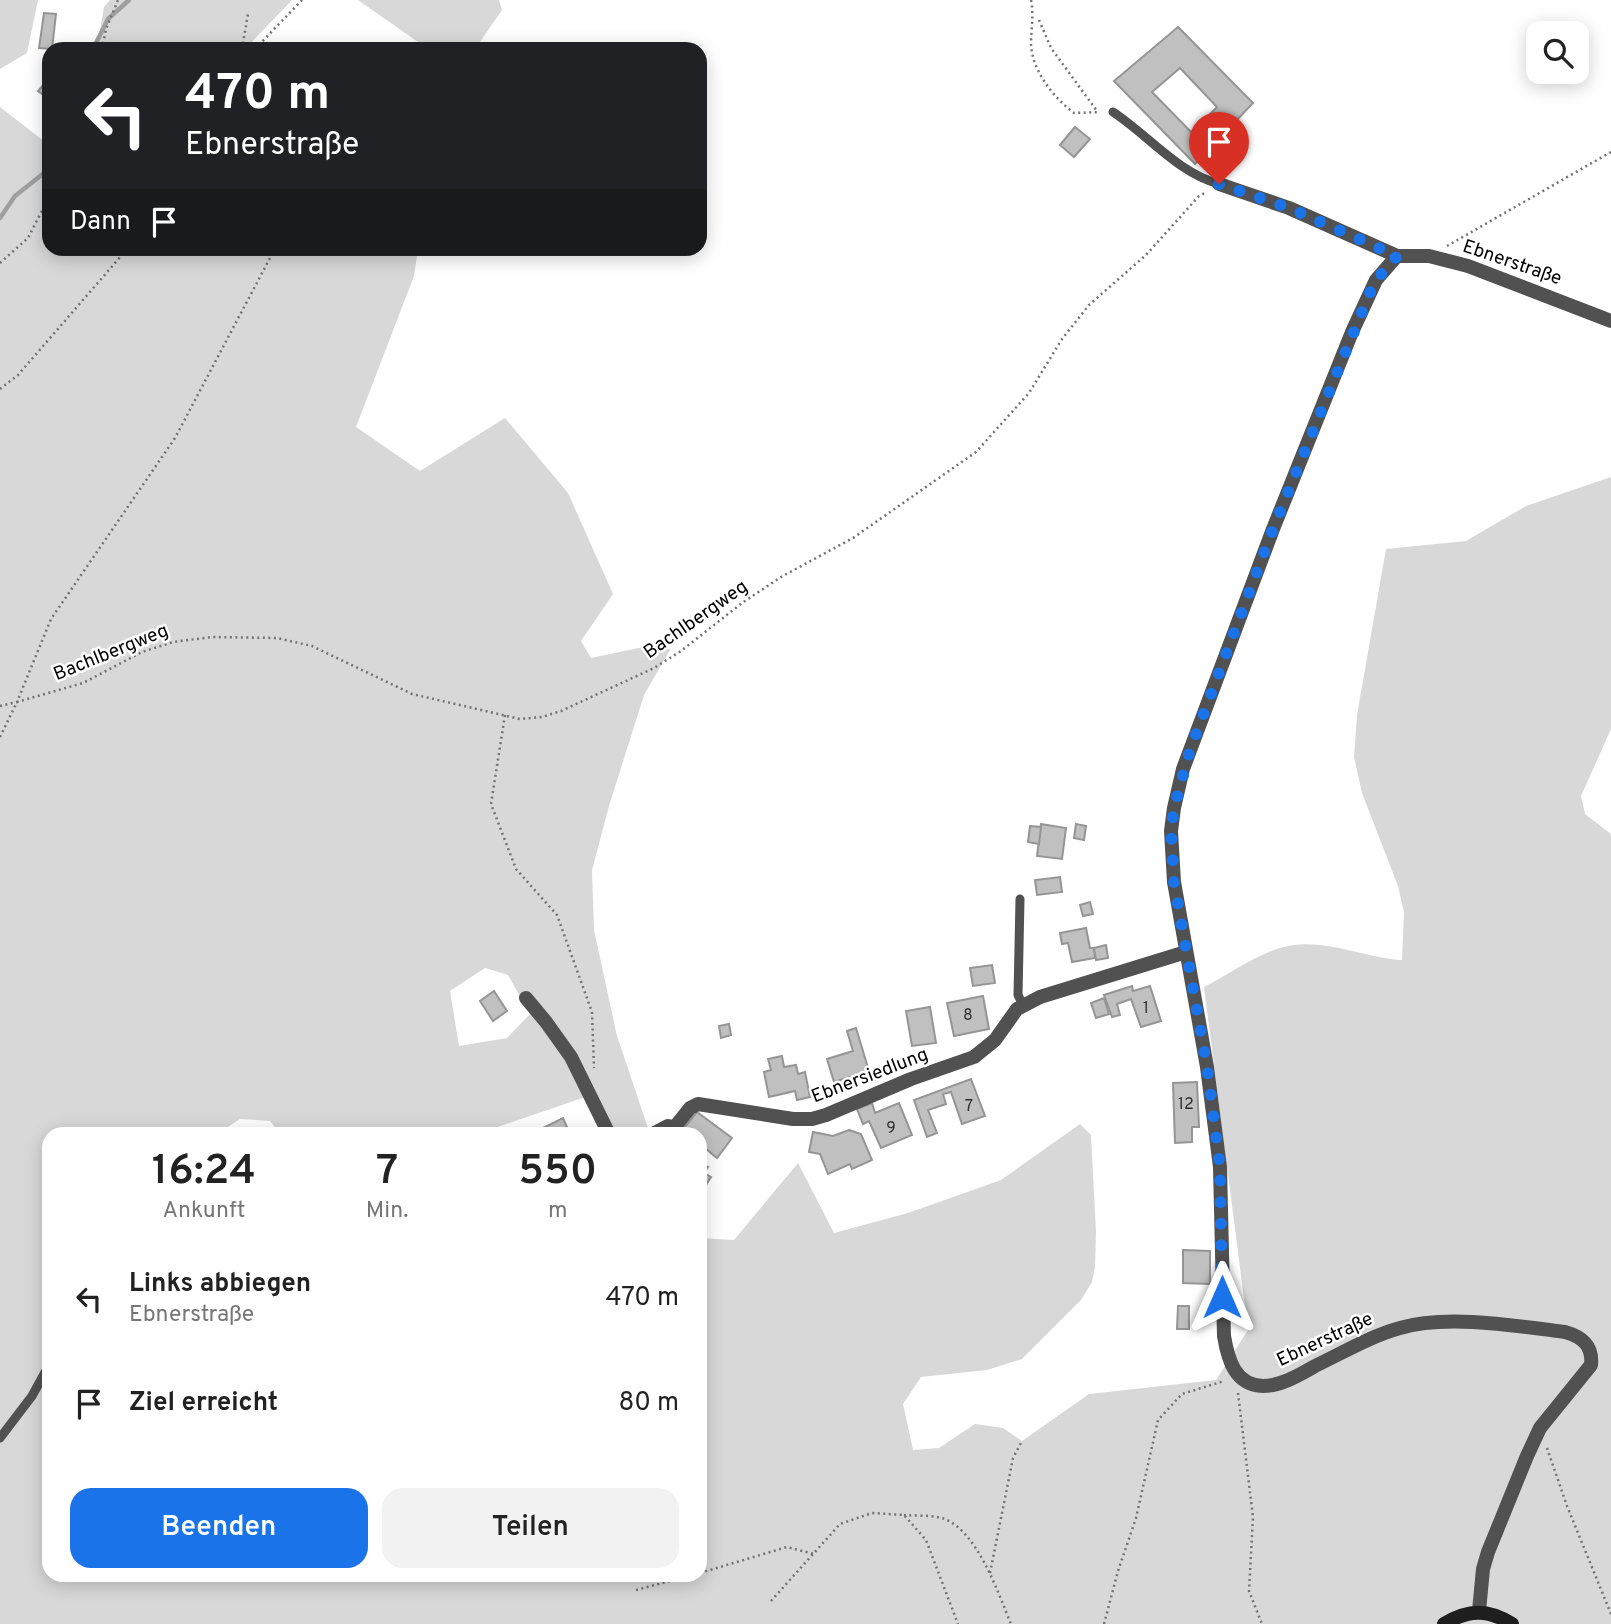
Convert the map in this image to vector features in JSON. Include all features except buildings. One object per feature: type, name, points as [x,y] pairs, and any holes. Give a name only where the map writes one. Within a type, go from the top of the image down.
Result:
[{"type":"street","name":"Ebnerstraße","points":[[1219,184],[1289,208],[1397,256],[1429,256],[1493,275],[1611,321]]},
{"type":"street","points":[[1236,1374],[1228,1357],[1224,1336],[1221,1183],[1216,1126],[1174,882],[1171,842],[1174,808],[1183,769],[1268,542],[1352,331],[1376,280],[1397,256]]},
{"type":"street","name":"Ebnersiedlung","points":[[675,1127],[690,1108],[698,1104],[802,1120],[838,1111],[879,1091],[974,1057],[989,1047],[1013,1014],[1023,1005],[1054,992],[1186,951]]},
{"type":"street","points":[[526,998],[571,1056],[606,1127]]},
{"type":"street","name":"Ebnerstraße","points":[[1236,1374],[1255,1385],[1280,1383],[1377,1336],[1403,1327],[1424,1324],[1488,1324],[1578,1336],[1585,1341],[1590,1349],[1591,1365],[1541,1428],[1488,1552],[1483,1569],[1479,1611]]},
{"type":"street","points":[[1444,1624],[1479,1611],[1501,1617],[1512,1624]]},
{"type":"lane","points":[[1113,112],[1183,166],[1204,179],[1219,184]]},
{"type":"lane","points":[[1020,899],[1018,995],[1023,1005]]},
{"type":"lane","points":[[0,1438],[42,1378]]},
{"type":"path","points":[[103,42],[118,0]]},
{"type":"path","points":[[262,42],[302,0]]},
{"type":"path","points":[[1031,0],[1034,21],[1032,54],[1040,73],[1058,99],[1074,113],[1113,112]]},
{"type":"path","points":[[243,42],[248,14]]},
{"type":"path","points":[[1039,20],[1051,48],[1098,112]]},
{"type":"path","points":[[1429,256],[1611,152]]},
{"type":"path","name":"Bachlbergweg","points":[[0,706],[83,683],[142,652],[173,642],[212,637],[277,638],[312,646],[412,694],[520,719],[542,717],[561,711],[654,668],[752,597],[853,538],[976,452],[1029,393],[1062,339],[1089,305],[1146,255],[1199,196],[1219,184]]},
{"type":"path","points":[[0,263],[28,238],[42,211]]},
{"type":"path","points":[[0,389],[18,375],[121,256]]},
{"type":"path","points":[[0,737],[51,619],[175,438],[270,256]]},
{"type":"path","points":[[505,715],[491,804],[516,869],[557,915],[592,1012],[594,1075]]},
{"type":"path","points":[[1104,1624],[1148,1468],[1158,1420],[1182,1394],[1222,1382],[1236,1374],[1253,1517],[1249,1591],[1262,1624]]},
{"type":"path","points":[[1541,1428],[1567,1506],[1611,1614]]},
{"type":"path","points":[[990,1573],[1013,1458],[1021,1441]]},
{"type":"path","points":[[771,1601],[840,1524],[872,1513],[942,1518],[962,1530],[990,1573],[1011,1624]]},
{"type":"path","points":[[904,1515],[926,1540],[958,1624]]},
{"type":"path","points":[[707,1571],[787,1547],[814,1554]]},
{"type":"path","points":[[636,1590],[666,1582]]},
{"type":"shaded area","points":[[0,0],[38,0],[27,53],[0,69]]},
{"type":"shaded area","points":[[110,0],[292,0],[252,42],[98,42],[104,7]]},
{"type":"shaded area","points":[[358,0],[499,0],[502,10],[480,42],[418,42]]},
{"type":"shaded area","points":[[0,107],[42,140],[42,256],[417,256],[414,276],[356,427],[420,471],[505,418],[568,493],[613,594],[581,641],[591,658],[662,643],[670,650],[644,695],[592,870],[594,930],[617,1036],[648,1127],[613,1127],[594,1094],[497,1127],[275,1127],[270,1121],[240,1119],[228,1127],[42,1127],[42,1582],[707,1582],[707,1238],[734,1240],[798,1163],[834,1233],[908,1213],[1001,1180],[1080,1124],[1091,1135],[1096,1232],[1092,1282],[1081,1300],[1022,1359],[987,1370],[921,1377],[903,1404],[913,1450],[939,1448],[975,1424],[1003,1428],[1022,1441],[1089,1394],[1216,1380],[1248,1330],[1204,987],[1259,956],[1294,945],[1320,945],[1402,960],[1404,912],[1398,886],[1362,793],[1354,757],[1357,715],[1386,549],[1466,541],[1526,506],[1611,477],[1611,729],[1581,796],[1585,814],[1611,834],[1611,1624],[0,1624]],"holes":[[[485,968],[508,975],[530,1014],[507,1038],[459,1046],[450,991]]]},
{"type":"waterway","points":[[96,42],[108,19],[129,0]]},
{"type":"waterway","points":[[0,218],[15,196],[42,175]]},
{"type":"route","points":[[1219,184],[1262,197],[1397,256],[1376,280],[1352,331],[1203,712],[1183,769],[1174,808],[1171,852],[1174,882],[1216,1126],[1222,1204],[1222,1297]]}]
